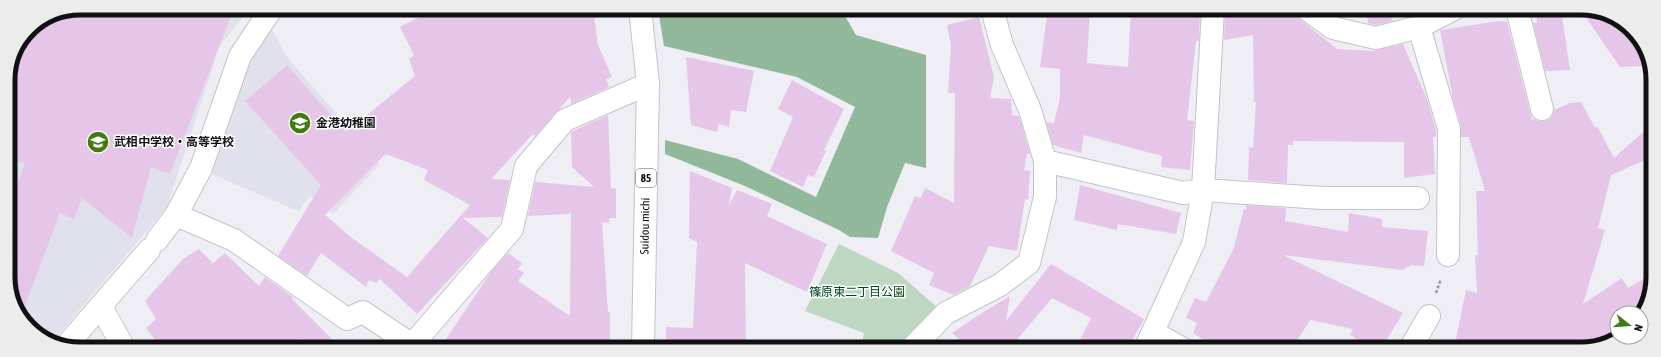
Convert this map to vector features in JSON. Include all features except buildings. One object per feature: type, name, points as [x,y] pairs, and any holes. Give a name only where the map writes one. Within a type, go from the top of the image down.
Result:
[{"type":"street","points":[[70,341],[153,245],[176,215],[201,168],[240,56],[267,15]]},
{"type":"street","name":"Suidou michi","points":[[641,15],[648,84],[643,342]]},
{"type":"street","points":[[918,342],[946,313],[1000,285],[1029,263],[1045,197],[1045,161],[1030,110],[1002,45],[994,15]]},
{"type":"street","points":[[1149,340],[1194,242],[1202,190],[1213,15]]},
{"type":"street","points":[[1315,15],[1333,28],[1376,38],[1419,27],[1442,15]]},
{"type":"street","points":[[1518,15],[1542,109]]},
{"type":"street","points":[[1419,27],[1449,129],[1448,255]]},
{"type":"street","points":[[415,342],[512,229],[526,166],[565,120],[648,84]]},
{"type":"street","points":[[1045,161],[1183,193],[1202,190],[1322,198],[1418,198]]},
{"type":"street","points":[[176,215],[234,240],[347,319],[363,312],[408,342]]},
{"type":"street","points":[[101,307],[121,342]]},
{"type":"street","points":[[1414,342],[1429,316]]},
{"type":"path","points":[[1429,316],[1448,255]]},
{"type":"shaded area","name":"武相中学校・高等学校","points":[[245,15],[220,45],[167,207],[56,337],[34,323],[20,302],[16,289],[16,68],[72,16]]},
{"type":"shaded area","points":[[271,28],[287,57],[380,164],[333,214],[310,196],[298,211],[212,174],[251,60]]},
{"type":"green space","points":[[659,15],[844,15],[856,35],[926,55],[926,168],[905,163],[887,207],[878,238],[850,237],[839,230],[745,186],[665,154],[665,140],[738,159],[816,197],[855,107],[797,77],[664,46]]},
{"type":"green space","name":"篠原東二丁目公園","points":[[839,244],[898,273],[938,308],[907,342],[862,342],[864,333],[805,311]]},
{"type":"place","name":"金港幼稚園","points":[[300,123]]},
{"type":"place","name":"武相中学校・高等学校","points":[[98,142]]}]
